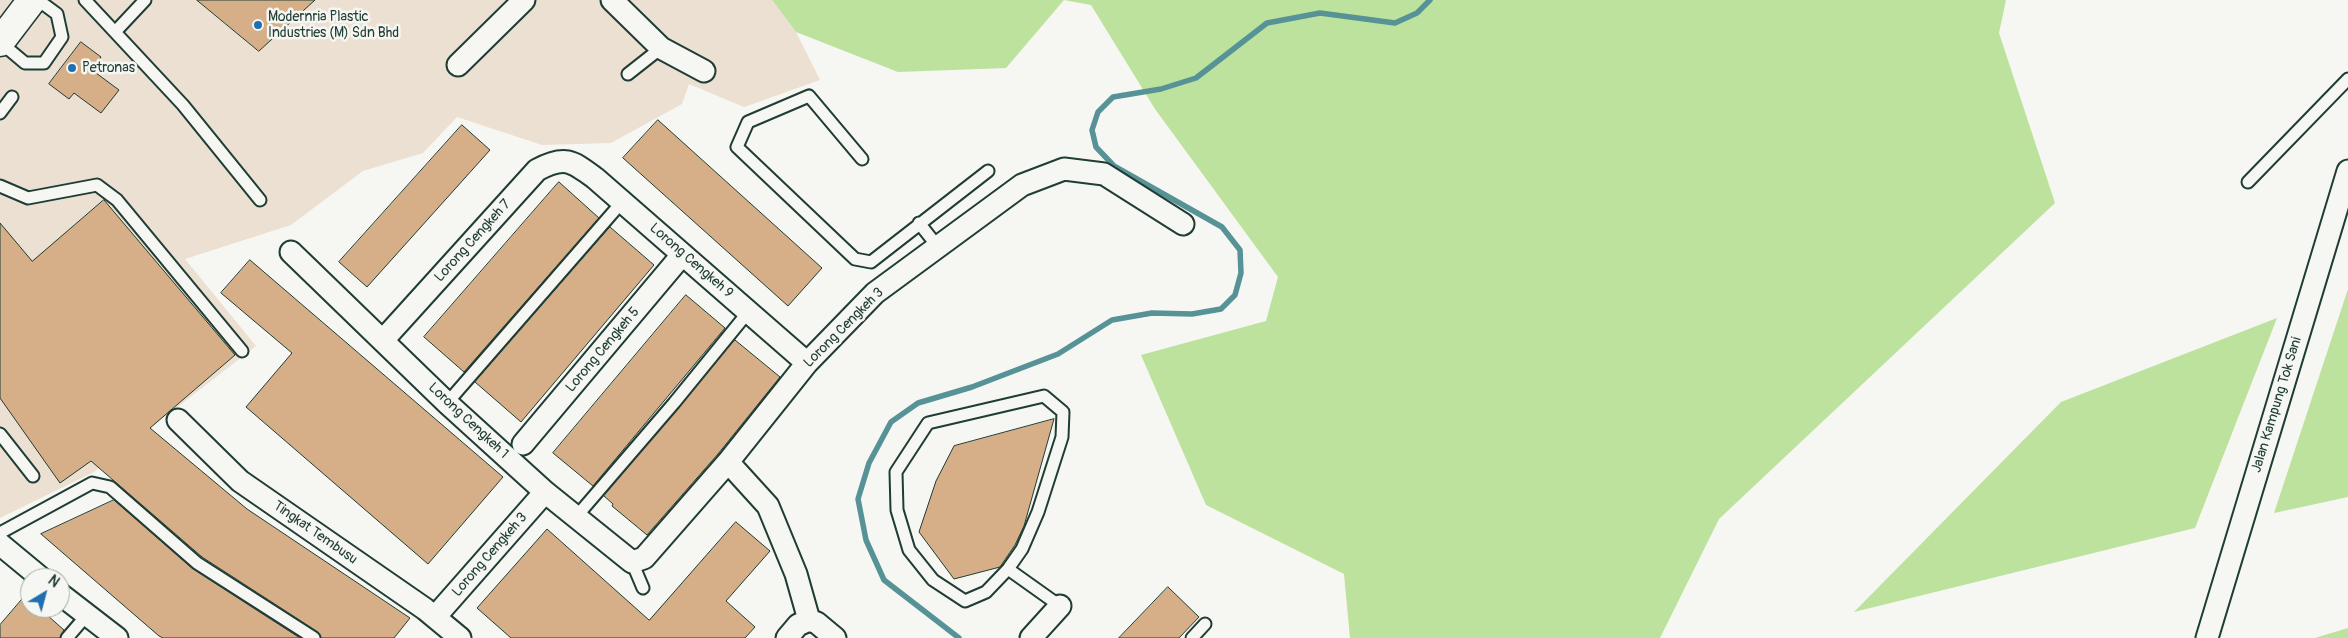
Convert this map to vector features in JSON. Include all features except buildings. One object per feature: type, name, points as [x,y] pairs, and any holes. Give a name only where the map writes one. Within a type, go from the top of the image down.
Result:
[{"type":"main road","points":[[0,42],[32,0]]},
{"type":"street","points":[[458,65],[524,0]]},
{"type":"street","points":[[612,0],[661,48],[704,71]]},
{"type":"street","name":"Lorong Cengkeh 7","points":[[384,339],[537,170],[559,161],[573,162]]},
{"type":"street","name":"Lorong Cengkeh 9","points":[[573,162],[749,311],[807,363]]},
{"type":"street","name":"Lorong Cengkeh 3","points":[[632,562],[644,558],[728,462],[807,363],[875,293],[1022,185],[1064,169],[1104,174],[1183,224]]},
{"type":"street","name":"Jalan Kampung Tok Sani","points":[[2207,638],[2348,172]]},
{"type":"street","name":"Lorong Cengkeh 1","points":[[291,252],[384,339],[447,403],[545,492],[632,562]]},
{"type":"street","name":"Lorong Cengkeh 5","points":[[523,444],[682,255]]},
{"type":"street","name":"Tingkat Tembusu","points":[[178,420],[240,481],[435,617],[460,638]]},
{"type":"street","points":[[728,462],[768,506],[796,574],[809,620]]},
{"type":"street","name":"Lorong Cengkeh 3","points":[[435,617],[545,492]]},
{"type":"street","points":[[0,544],[29,568]]},
{"type":"street","points":[[70,602],[117,638]]},
{"type":"street","points":[[1032,638],[1060,606]]},
{"type":"street","points":[[787,638],[798,625],[809,620],[818,623],[835,638]]},
{"type":"lane","points":[[0,42],[25,63],[44,62],[62,36],[57,14],[38,0]]},
{"type":"lane","points":[[115,32],[145,0]]},
{"type":"lane","points":[[86,1],[183,105],[260,200]]},
{"type":"lane","points":[[628,74],[661,48]]},
{"type":"lane","points":[[2248,182],[2348,79]]},
{"type":"lane","points":[[862,159],[810,96],[748,122],[737,146],[855,259],[871,262],[988,171]]},
{"type":"lane","points":[[0,113],[12,97]]},
{"type":"lane","points":[[0,186],[28,198],[97,185],[117,200],[242,350]]},
{"type":"lane","points":[[447,403],[622,202]]},
{"type":"lane","points":[[919,223],[938,247]]},
{"type":"lane","points":[[576,517],[749,311]]},
{"type":"lane","points":[[1044,396],[1063,412],[1062,438],[1035,519],[1022,550],[1008,569],[986,592],[965,601],[932,580],[909,550],[897,510],[896,472],[928,423],[1044,396]]},
{"type":"lane","points":[[0,434],[33,476]]},
{"type":"lane","points":[[0,533],[92,483],[110,487],[198,563],[314,638]]},
{"type":"lane","name":"Lorong Cengkeh 1","points":[[632,562],[643,588]]},
{"type":"lane","points":[[1008,569],[1060,606]]},
{"type":"lane","points":[[67,638],[86,616]]},
{"type":"lane","points":[[1192,638],[1205,624]]},
{"type":"shaded area","points":[[0,0],[772,0],[796,32],[820,80],[744,107],[689,84],[682,104],[611,143],[542,145],[457,117],[423,153],[363,171],[291,225],[185,259],[256,346],[94,472],[0,518]]},
{"type":"green space","points":[[772,0],[1064,0],[1006,68],[898,72],[796,32]]},
{"type":"green space","points":[[1064,0],[2006,0],[1999,33],[2055,203],[1719,519],[1660,638],[1350,638],[1344,574],[1206,505],[1141,355],[1266,321],[1278,277],[1155,109],[1091,5]]},
{"type":"green space","points":[[2348,289],[2348,497],[2274,513]]},
{"type":"green space","points":[[2277,318],[2195,528],[1854,612],[2061,402]]},
{"type":"green space","points":[[2348,628],[2348,638],[2315,638]]},
{"type":"waterway","points":[[959,638],[884,580],[866,540],[858,499],[869,463],[891,422],[918,403],[972,387],[1058,354],[1112,320],[1152,313],[1192,314],[1221,309],[1235,295],[1241,273],[1240,250],[1222,227],[1114,166],[1096,147],[1092,130],[1098,112],[1113,97],[1161,89],[1196,78],[1267,23],[1320,13],[1395,23],[1417,13],[1430,0]]},
{"type":"place","name":"Modernria Plastic Industries (M) Sdn Bhd","points":[[258,25]]},
{"type":"place","name":"Petronas","points":[[72,68]]}]
